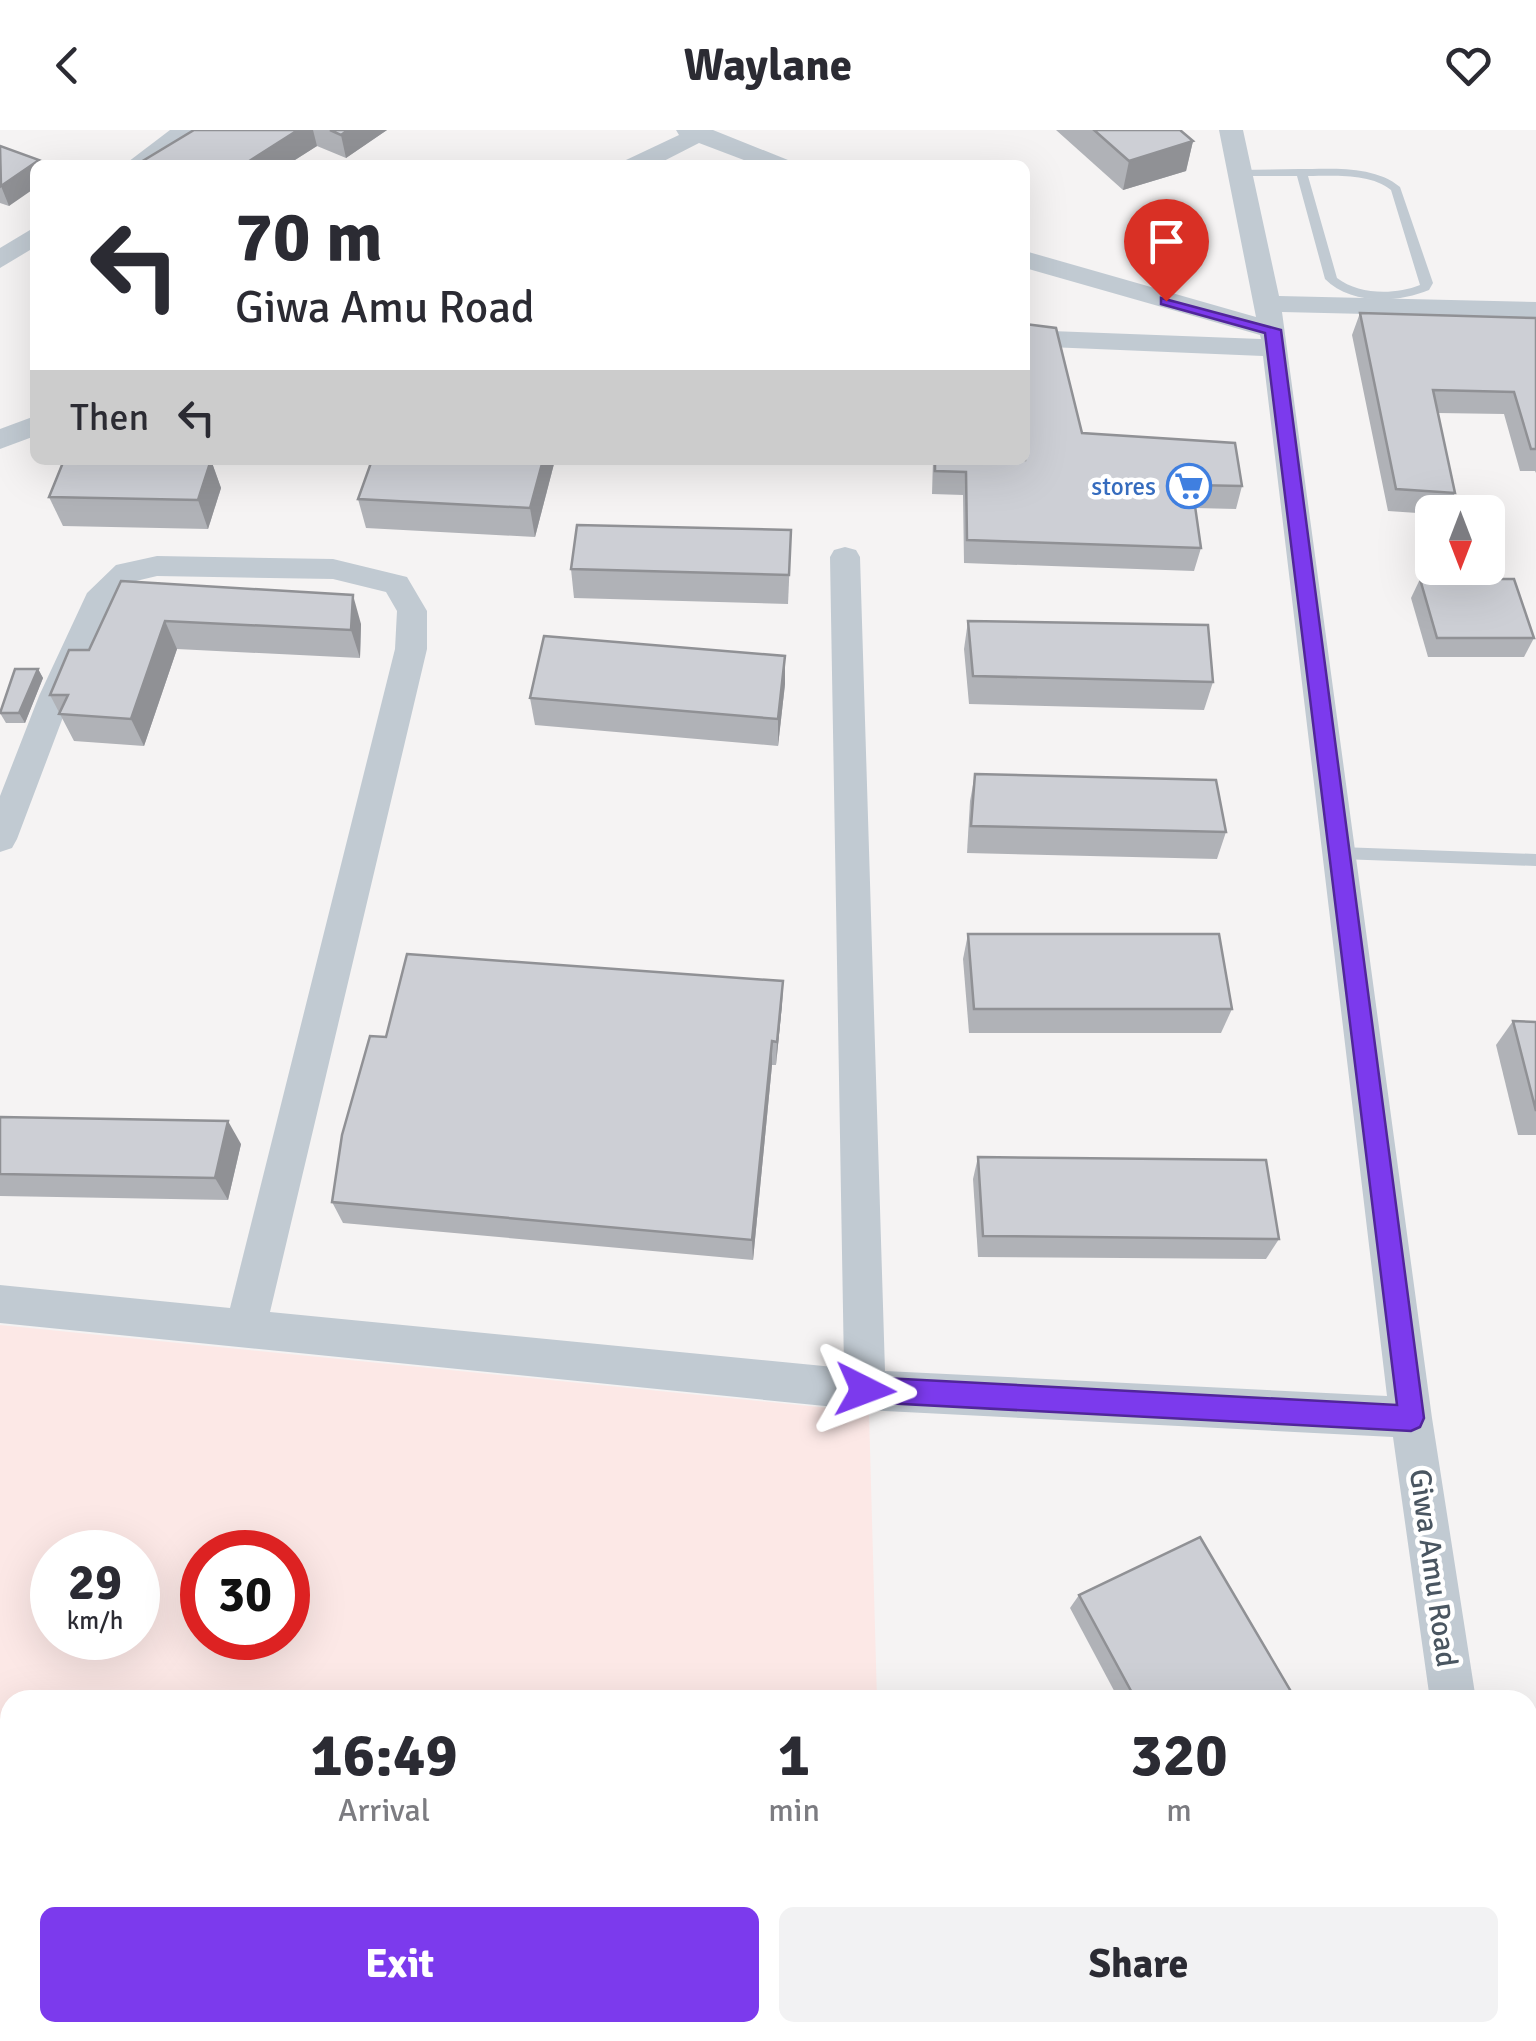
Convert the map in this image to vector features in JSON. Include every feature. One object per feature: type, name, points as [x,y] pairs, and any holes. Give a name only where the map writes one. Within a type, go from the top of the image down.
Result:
[{"type":"street","points":[[143,160],[186,130]]},
{"type":"street","name":"Giwa Amu Road","points":[[1231,130],[1272,328],[1411,1418],[1451,1690]]},
{"type":"street","points":[[644,160],[695,131],[767,160]]},
{"type":"street","points":[[0,260],[30,239]]},
{"type":"street","points":[[1030,261],[1272,328]]},
{"type":"street","points":[[1030,338],[1172,340],[1272,328],[1536,310]]},
{"type":"street","points":[[0,440],[30,426]]},
{"type":"street","points":[[845,557],[865,1390]]},
{"type":"street","points":[[0,840],[54,696],[102,593],[127,572],[157,566],[332,569],[396,584],[412,611],[411,650],[245,1329]]},
{"type":"street","points":[[0,1304],[865,1390],[1411,1418]]},
{"type":"lane","points":[[1239,174],[1302,174],[1370,174],[1393,183],[1427,283],[1425,287],[1404,293],[1336,285],[1331,279],[1302,174]]},
{"type":"lane","points":[[1340,853],[1536,860]]},
{"type":"shaded area","points":[[0,1325],[869,1412],[877,1690],[0,1690]]},
{"type":"building","points":[[194,130],[298,130],[251,160],[144,160]]},
{"type":"building","points":[[1094,130],[1180,130],[1193,141],[1129,161]]},
{"type":"building","points":[[0,146],[39,160],[30,160],[30,166],[1,186]]},
{"type":"building","points":[[1360,313],[1536,318],[1536,449],[1531,449],[1514,392],[1433,390],[1455,493],[1396,489]]},
{"type":"building","points":[[1030,325],[1056,328],[1082,433],[1235,443],[1242,486],[1192,485],[1201,548],[967,540],[966,472],[935,471],[935,465],[1030,465]]},
{"type":"building","points":[[62,465],[209,465],[198,500],[49,497]]},
{"type":"building","points":[[370,465],[542,465],[530,508],[358,499]]},
{"type":"building","points":[[577,525],[791,530],[789,575],[571,569]]},
{"type":"building","points":[[1505,579],[1514,579],[1534,638],[1437,638],[1422,585],[1505,585]]},
{"type":"building","points":[[121,581],[353,595],[351,630],[165,621],[131,719],[59,714],[68,695],[50,695],[69,650],[89,650]]},
{"type":"building","points":[[968,621],[1208,625],[1213,682],[973,676]]},
{"type":"building","points":[[544,636],[785,656],[778,719],[530,698]]},
{"type":"building","points":[[15,669],[38,669],[19,713],[0,713]]},
{"type":"building","points":[[975,774],[1216,780],[1226,832],[971,826]]},
{"type":"building","points":[[968,934],[1219,934],[1232,1009],[974,1009]]},
{"type":"building","points":[[407,954],[783,981],[777,1042],[772,1041],[752,1240],[332,1202],[342,1135],[370,1036],[386,1037]]},
{"type":"building","points":[[1513,1021],[1536,1022],[1536,1111]]},
{"type":"building","points":[[0,1117],[228,1121],[215,1178],[0,1174]]},
{"type":"building","points":[[978,1157],[1266,1160],[1279,1239],[983,1236]]},
{"type":"building","points":[[1200,1537],[1290,1690],[1131,1690],[1079,1595]]},
{"type":"place","name":"stores","points":[[1189,486]]},
{"type":"route","points":[[865,1390],[1411,1418],[1273,330],[1166,301]]}]
